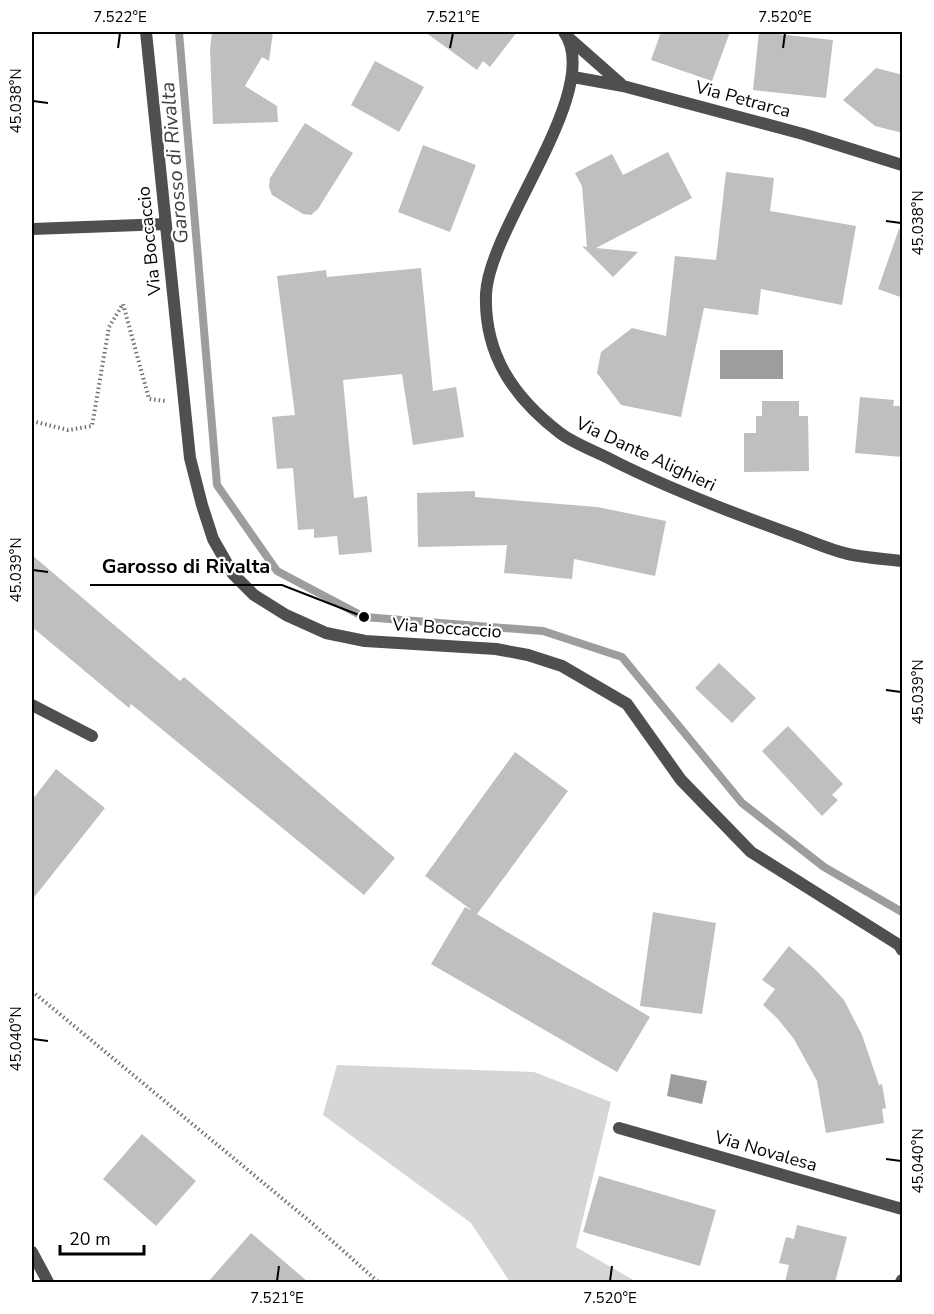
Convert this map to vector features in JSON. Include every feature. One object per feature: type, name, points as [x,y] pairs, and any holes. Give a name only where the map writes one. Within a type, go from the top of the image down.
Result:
[{"type":"street","name":"Via Boccaccio","points":[[146,32],[190,458],[213,538],[233,574],[254,595],[286,615],[326,633],[365,641],[496,649],[528,655],[562,666],[627,704],[681,780],[751,852],[899,945],[903,950]]},
{"type":"street","points":[[567,35],[623,86]]},
{"type":"street","name":"Via Dante Alighieri","points":[[567,35],[573,60],[573,77],[560,118],[502,240],[490,271],[486,292],[487,312],[498,362],[508,380],[561,434],[642,474],[704,502],[851,555],[903,561]]},
{"type":"street","name":"Via Petrarca","points":[[573,77],[623,86],[802,134],[903,165]]},
{"type":"street","points":[[32,229],[166,224]]},
{"type":"street","points":[[32,705],[92,736]]},
{"type":"street","name":"Via Novalesa","points":[[619,1128],[903,1209]]},
{"type":"street","points":[[32,1252],[48,1282]]},
{"type":"path","points":[[32,421],[68,430],[92,426],[109,327],[123,303],[149,399],[169,402],[183,400]]},
{"type":"path","points":[[32,993],[313,1224],[378,1282]]},
{"type":"shaded area","points":[[720,350],[783,350],[783,379],[720,379]]},
{"type":"shaded area","points":[[337,1065],[534,1072],[611,1102],[576,1247],[637,1282],[510,1282],[471,1223],[323,1115]]},
{"type":"shaded area","points":[[671,1074],[707,1081],[702,1104],[667,1096]]},
{"type":"building","points":[[212,32],[273,32],[269,61],[262,57],[245,86],[277,106],[278,122],[213,124],[210,50]]},
{"type":"building","points":[[425,32],[517,32],[490,67],[483,61],[477,70]]},
{"type":"building","points":[[661,32],[730,32],[712,81],[651,60]]},
{"type":"building","points":[[759,32],[833,40],[826,98],[753,90]]},
{"type":"building","points":[[375,61],[424,87],[399,132],[351,105]]},
{"type":"building","points":[[876,68],[903,75],[903,133],[875,126],[843,100]]},
{"type":"building","points":[[305,123],[353,153],[318,209],[311,215],[303,214],[272,195],[269,187],[270,178]]},
{"type":"building","points":[[423,145],[476,165],[450,232],[398,212]]},
{"type":"building","points":[[668,152],[692,198],[596,248],[638,252],[613,277],[582,246],[587,247],[582,186],[575,173],[612,154],[623,175]]},
{"type":"building","points":[[726,172],[774,178],[770,211],[856,226],[842,305],[761,289],[758,315],[704,308],[681,417],[621,405],[597,373],[601,352],[632,328],[666,336],[675,256],[716,260]]},
{"type":"building","points":[[899,229],[903,230],[903,298],[878,289]]},
{"type":"building","points":[[421,268],[433,391],[456,387],[464,437],[413,445],[402,374],[343,380],[354,498],[367,496],[372,552],[339,555],[337,536],[314,538],[314,529],[298,530],[293,468],[277,469],[272,417],[295,415],[277,276],[326,270],[327,277]]},
{"type":"building","points":[[860,397],[894,400],[893,406],[903,406],[903,457],[855,453]]},
{"type":"building","points":[[762,401],[799,401],[799,416],[808,416],[809,471],[744,472],[744,433],[756,433],[756,416],[762,416]]},
{"type":"building","points":[[475,491],[475,497],[597,507],[666,521],[655,576],[574,559],[572,579],[504,573],[507,545],[418,547],[417,493]]},
{"type":"building","points":[[32,555],[180,681],[184,677],[395,858],[364,895],[131,704],[129,708],[32,627]]},
{"type":"building","points":[[719,663],[756,698],[732,723],[695,688]]},
{"type":"building","points":[[788,726],[843,784],[832,795],[838,800],[822,816],[762,751]]},
{"type":"building","points":[[515,752],[568,791],[477,914],[650,1017],[617,1072],[431,964],[465,907],[473,911],[425,876]]},
{"type":"building","points":[[56,769],[105,808],[32,900],[32,800]]},
{"type":"building","points":[[653,912],[716,923],[702,1014],[640,1006]]},
{"type":"building","points":[[789,946],[844,1000],[862,1035],[879,1085],[882,1084],[886,1108],[882,1109],[884,1123],[826,1133],[817,1081],[794,1039],[763,1005],[775,989],[762,980]]},
{"type":"building","points":[[142,1134],[196,1181],[156,1226],[103,1179]]},
{"type":"building","points":[[599,1176],[716,1210],[700,1266],[583,1232]]},
{"type":"building","points":[[797,1225],[847,1237],[835,1282],[785,1282],[789,1265],[779,1263],[786,1237],[794,1239]]},
{"type":"building","points":[[251,1233],[308,1282],[208,1282]]},
{"type":"waterway","name":"Garosso di Rivalta","points":[[179,32],[217,485],[277,571],[364,617],[543,631],[622,657],[742,803],[824,867],[902,912]]},
{"type":"place","name":"Garosso di Rivalta","points":[[364,617]]}]
